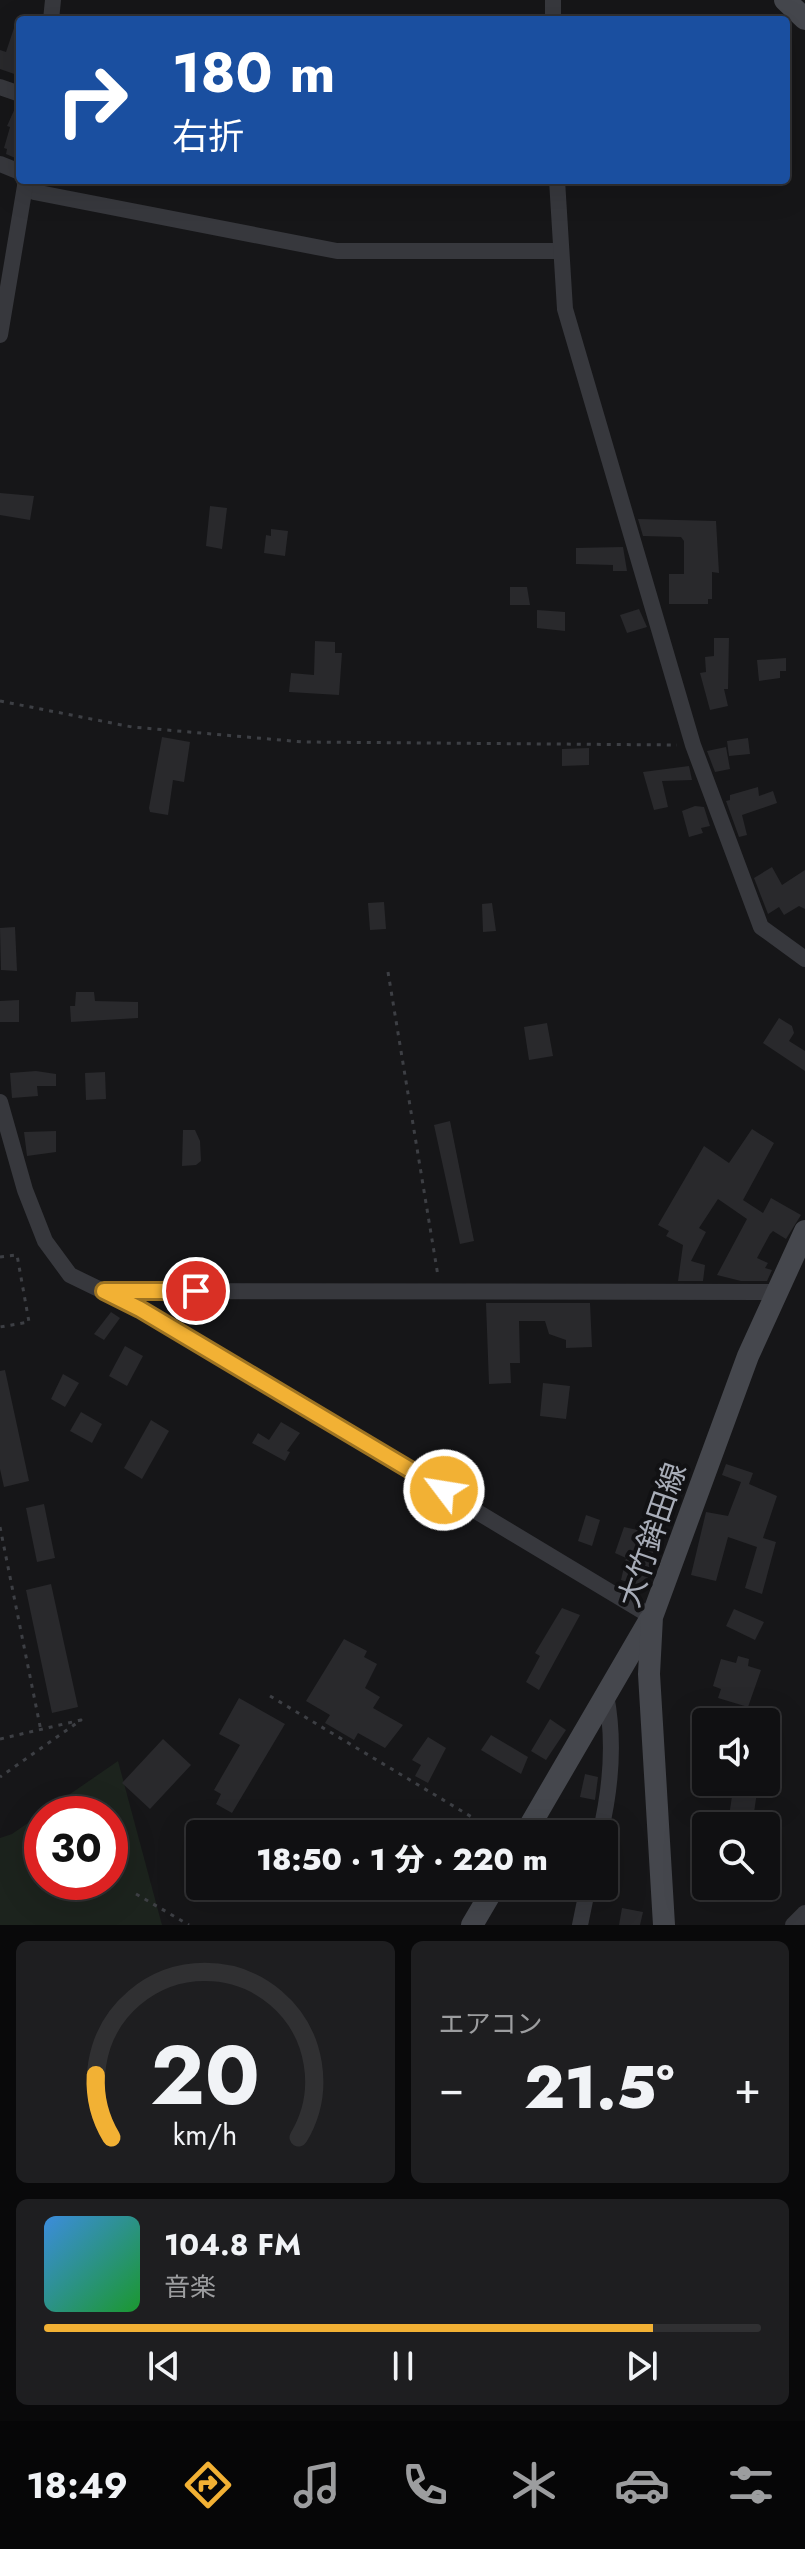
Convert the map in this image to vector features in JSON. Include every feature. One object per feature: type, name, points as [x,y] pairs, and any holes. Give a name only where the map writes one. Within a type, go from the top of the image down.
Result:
[{"type":"main road","points":[[785,0],[805,19]]},
{"type":"main road","name":"大竹鉾田線","points":[[664,1925],[649,1674],[652,1617],[775,1292],[805,1231]]},
{"type":"main road","points":[[533,1820],[652,1617]]},
{"type":"main road","points":[[472,1925],[487,1900]]},
{"type":"street","points":[[0,335],[23,184]]},
{"type":"street","points":[[28,184],[34,192],[337,251],[559,251]]},
{"type":"street","points":[[557,184],[565,309],[693,745],[761,927],[805,959]]},
{"type":"street","points":[[0,1102],[25,1190],[45,1241],[70,1275],[180,1333],[652,1617]]},
{"type":"street","points":[[104,1291],[775,1292]]},
{"type":"street","points":[[603,1820],[610,1783],[612,1724],[606,1695]]},
{"type":"street","points":[[580,1925],[585,1900]]},
{"type":"street","points":[[793,1925],[805,1913]]},
{"type":"path","points":[[0,701],[132,727],[303,742],[693,745]]},
{"type":"path","points":[[388,972],[440,1292]]},
{"type":"path","points":[[0,1257],[17,1255],[29,1322],[0,1327]]},
{"type":"path","points":[[0,1527],[41,1731]]},
{"type":"path","points":[[270,1696],[477,1820]]},
{"type":"path","points":[[0,1739],[81,1720],[0,1777]]},
{"type":"path","points":[[136,1894],[189,1925]]},
{"type":"shaded area","points":[[118,1761],[127,1796],[67,1796]]},
{"type":"shaded area","points":[[128,1798],[162,1925],[0,1925],[0,1838],[24,1826],[24,1900],[128,1900]]},
{"type":"building","points":[[16,22],[16,75],[0,69],[0,50],[6,52]]},
{"type":"building","points":[[16,106],[16,158],[6,154],[7,149],[4,148],[10,127],[7,126]]},
{"type":"building","points":[[0,493],[34,496],[30,520],[0,515]]},
{"type":"building","points":[[210,506],[227,508],[222,549],[206,546]]},
{"type":"building","points":[[638,519],[716,521],[719,573],[712,572],[712,599],[708,599],[708,604],[669,604],[669,574],[684,574],[684,541],[681,537],[643,536]]},
{"type":"building","points":[[271,529],[288,531],[285,556],[264,553],[266,535],[271,536]]},
{"type":"building","points":[[623,547],[627,571],[613,571],[613,565],[576,564],[576,548]]},
{"type":"building","points":[[510,587],[527,587],[530,605],[510,605]]},
{"type":"building","points":[[639,609],[647,627],[627,633],[620,615]]},
{"type":"building","points":[[537,610],[565,612],[565,631],[537,628]]},
{"type":"building","points":[[714,638],[729,638],[728,689],[724,689],[728,706],[710,710],[700,673],[706,672],[705,657],[714,656]]},
{"type":"building","points":[[315,641],[335,642],[335,653],[342,653],[339,695],[289,692],[291,673],[314,675]]},
{"type":"building","points":[[786,658],[786,671],[780,671],[780,678],[759,681],[757,660]]},
{"type":"building","points":[[162,737],[190,742],[184,782],[173,780],[168,815],[150,812],[149,808]]},
{"type":"building","points":[[748,738],[750,754],[729,756],[727,741]]},
{"type":"building","points":[[726,747],[730,769],[715,772],[707,751]]},
{"type":"building","points":[[589,748],[589,765],[562,766],[562,749]]},
{"type":"building","points":[[689,766],[692,780],[662,781],[668,807],[654,810],[643,772]]},
{"type":"building","points":[[758,787],[759,796],[773,791],[777,803],[742,815],[747,835],[739,837],[726,801],[730,800],[730,795]]},
{"type":"building","points":[[695,806],[704,807],[710,826],[701,828],[703,833],[689,837],[682,811]]},
{"type":"building","points":[[772,867],[782,885],[805,870],[805,909],[799,906],[784,915],[779,907],[768,914],[754,878]]},
{"type":"building","points":[[384,902],[386,929],[370,930],[368,903]]},
{"type":"building","points":[[492,903],[496,931],[483,932],[482,904]]},
{"type":"building","points":[[15,927],[17,971],[1,970],[0,928]]},
{"type":"building","points":[[76,992],[94,992],[95,1001],[138,1002],[138,1018],[71,1022],[70,1006],[75,1006]]},
{"type":"building","points":[[19,1000],[19,1022],[0,1022],[0,1001]]},
{"type":"building","points":[[779,1018],[792,1026],[794,1033],[789,1041],[805,1051],[805,1071],[763,1043]]},
{"type":"building","points":[[547,1023],[553,1056],[529,1060],[524,1027]]},
{"type":"building","points":[[36,1071],[56,1074],[56,1086],[37,1086],[38,1096],[12,1098],[10,1073]]},
{"type":"building","points":[[105,1072],[106,1099],[86,1100],[85,1073]]},
{"type":"building","points":[[450,1121],[474,1241],[460,1244],[434,1125]]},
{"type":"building","points":[[752,1129],[774,1143],[743,1200],[763,1213],[771,1198],[801,1215],[786,1239],[773,1231],[757,1258],[768,1263],[765,1268],[772,1270],[767,1281],[741,1281],[717,1275],[747,1219],[718,1199],[699,1228],[706,1232],[691,1261],[705,1265],[703,1281],[678,1281],[683,1245],[666,1236],[669,1231],[658,1225],[704,1146],[729,1163]]},
{"type":"building","points":[[183,1130],[195,1130],[200,1141],[201,1161],[196,1165],[182,1166]]},
{"type":"building","points":[[56,1131],[56,1152],[27,1156],[24,1132]]},
{"type":"building","points":[[486,1303],[590,1303],[592,1347],[566,1348],[566,1340],[549,1334],[545,1321],[519,1321],[520,1363],[510,1363],[511,1383],[489,1384]]},
{"type":"building","points":[[111,1312],[120,1318],[104,1340],[94,1334]]},
{"type":"building","points":[[125,1346],[143,1356],[127,1386],[109,1376]]},
{"type":"building","points":[[5,1370],[29,1481],[4,1487],[0,1469],[0,1371]]},
{"type":"building","points":[[63,1374],[79,1383],[65,1407],[51,1399]]},
{"type":"building","points":[[543,1383],[570,1386],[566,1419],[540,1416]]},
{"type":"building","points":[[81,1412],[102,1424],[92,1443],[70,1431]]},
{"type":"building","points":[[151,1420],[169,1431],[142,1479],[124,1468]]},
{"type":"building","points":[[281,1422],[300,1433],[287,1451],[290,1452],[285,1461],[252,1443],[258,1433],[269,1440]]},
{"type":"building","points":[[726,1464],[753,1473],[749,1484],[777,1496],[763,1538],[776,1542],[762,1594],[745,1588],[757,1547],[728,1537],[716,1581],[691,1575],[706,1512],[728,1516],[741,1482],[722,1475]]},
{"type":"building","points":[[44,1504],[55,1558],[37,1562],[26,1508]]},
{"type":"building","points":[[586,1515],[600,1520],[592,1546],[578,1541]]},
{"type":"building","points":[[624,1527],[651,1533],[653,1529],[666,1535],[644,1587],[621,1580],[626,1558],[615,1553]]},
{"type":"building","points":[[51,1584],[78,1707],[52,1713],[26,1590]]},
{"type":"building","points":[[562,1608],[580,1615],[539,1690],[526,1682],[540,1656],[535,1653]]},
{"type":"building","points":[[734,1609],[764,1622],[755,1640],[726,1626]]},
{"type":"building","points":[[344,1639],[367,1651],[364,1657],[377,1664],[365,1688],[380,1697],[373,1708],[403,1725],[385,1748],[358,1733],[354,1740],[325,1723],[330,1715],[306,1701]]},
{"type":"building","points":[[738,1656],[749,1659],[748,1666],[761,1670],[748,1707],[718,1698],[721,1689],[713,1686],[721,1659],[736,1663]]},
{"type":"building","points":[[239,1698],[285,1724],[232,1813],[216,1804],[221,1794],[214,1790],[240,1745],[219,1734]]},
{"type":"building","points":[[550,1719],[566,1730],[546,1760],[531,1751]]},
{"type":"building","points":[[491,1735],[528,1757],[521,1774],[481,1750]]},
{"type":"building","points":[[428,1737],[446,1748],[428,1783],[415,1776],[421,1765],[412,1760]]},
{"type":"building","points":[[163,1739],[191,1765],[150,1809],[122,1783]]},
{"type":"building","points":[[585,1774],[598,1777],[595,1800],[580,1797]]},
{"type":"building","points":[[732,1796],[756,1796],[754,1812],[730,1812]]},
{"type":"building","points":[[622,1908],[643,1912],[640,1925],[619,1925]]},
{"type":"route","points":[[196,1291],[104,1291],[140,1309],[444,1490]]}]
